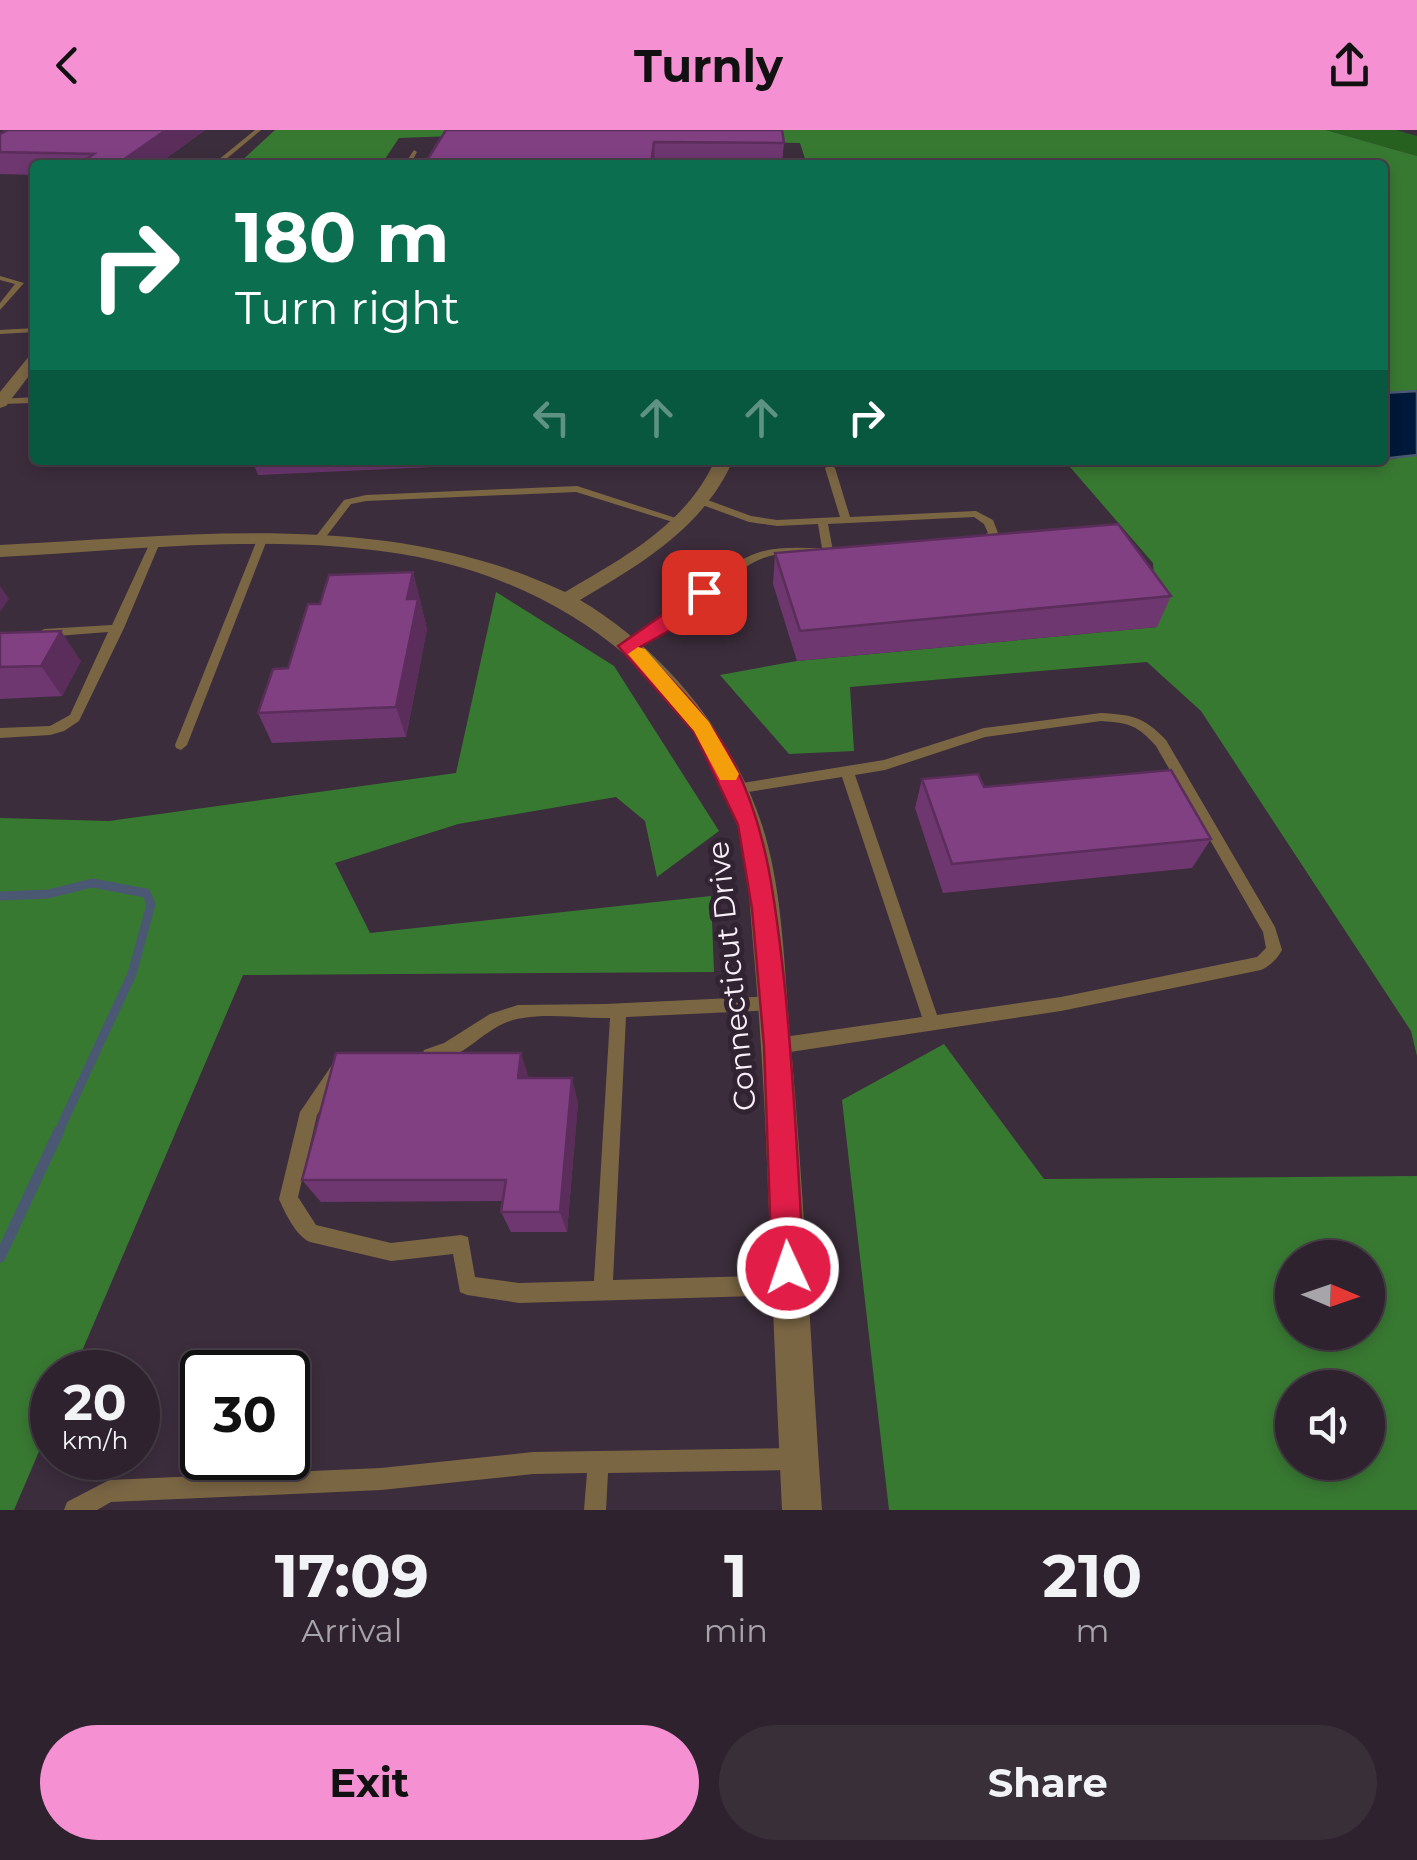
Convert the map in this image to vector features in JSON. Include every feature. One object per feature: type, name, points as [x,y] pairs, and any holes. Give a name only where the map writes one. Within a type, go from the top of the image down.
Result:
[{"type":"street","points":[[0,402],[30,364]]},
{"type":"street","points":[[566,600],[620,568],[680,521],[701,501],[721,465]]},
{"type":"street","name":"Connecticut Drive","points":[[0,552],[318,540],[399,548],[456,560],[566,600],[628,646],[702,727],[735,789],[749,825],[758,866],[777,1046],[802,1510]]},
{"type":"lane","points":[[221,160],[258,130]]},
{"type":"lane","points":[[410,160],[414,152]]},
{"type":"lane","points":[[0,278],[20,283],[0,308]]},
{"type":"lane","points":[[0,332],[30,330]]},
{"type":"lane","points":[[0,402],[30,400]]},
{"type":"lane","points":[[830,468],[846,519]]},
{"type":"lane","points":[[318,540],[348,502],[385,496],[577,489],[680,521]]},
{"type":"lane","points":[[701,501],[763,521],[976,514],[989,522],[993,533],[971,543]]},
{"type":"lane","points":[[822,520],[828,550]]},
{"type":"lane","points":[[181,746],[262,540]]},
{"type":"lane","points":[[0,733],[68,726],[94,684],[154,545]]},
{"type":"lane","points":[[628,646],[666,624],[753,558],[770,553],[846,550]]},
{"type":"lane","points":[[32,634],[118,628]]},
{"type":"lane","points":[[735,789],[885,765],[984,733],[1101,716],[1130,720],[1146,727],[1162,742],[1270,931],[1274,950],[1261,963],[1062,1004],[777,1046]]},
{"type":"lane","points":[[847,770],[932,1023]]},
{"type":"lane","points":[[409,1057],[444,1054],[490,1022],[512,1013],[773,1003]]},
{"type":"lane","points":[[603,1290],[618,1010]]},
{"type":"lane","points":[[358,1062],[342,1064],[310,1112],[288,1200],[310,1233],[391,1252],[461,1244],[467,1286],[487,1290],[790,1285]]},
{"type":"lane","points":[[75,1510],[109,1491],[381,1480],[532,1463],[799,1459]]},
{"type":"lane","points":[[595,1510],[598,1462]]},
{"type":"green space","points":[[275,130],[1326,130],[1417,156],[1417,391],[1388,393],[1388,160],[805,160],[800,143],[452,136],[399,138],[384,160],[242,160]]},
{"type":"green space","points":[[1326,130],[1396,130],[1417,136],[1417,156]]},
{"type":"green space","points":[[1417,455],[1417,1056],[1411,1031],[1201,711],[1147,662],[850,687],[854,751],[789,754],[720,675],[797,661],[1157,627],[1153,563],[1068,465],[1388,465],[1388,460]]},
{"type":"green space","points":[[496,592],[614,666],[719,831],[657,877],[645,821],[616,797],[458,824],[335,863],[370,933],[711,896],[714,972],[243,975],[82,1350],[30,1350],[30,1473],[14,1510],[0,1510],[0,818],[109,821],[456,773]]},
{"type":"green space","points":[[944,1044],[1044,1179],[1417,1176],[1417,1510],[889,1510],[842,1100]]},
{"type":"water","points":[[1417,391],[1417,455],[1388,458],[1388,393]]},
{"type":"building","points":[[8,130],[166,130],[123,160],[85,160],[94,154],[0,152],[0,134]]},
{"type":"building","points":[[446,130],[782,130],[784,143],[654,142],[652,160],[427,160]]},
{"type":"building","points":[[1118,524],[1171,596],[800,631],[775,553]]},
{"type":"building","points":[[413,572],[407,599],[418,599],[396,707],[258,713],[273,669],[288,668],[308,604],[320,604],[329,575]]},
{"type":"building","points":[[61,631],[41,666],[0,667],[0,633]]},
{"type":"building","points":[[1171,770],[1211,839],[952,864],[922,779],[978,774],[984,787]]},
{"type":"building","points":[[336,1053],[521,1053],[518,1078],[572,1078],[560,1212],[501,1212],[506,1180],[302,1180]]},
{"type":"waterway","points":[[0,896],[48,894],[92,883],[146,893],[151,904],[132,974],[58,1133]]},
{"type":"waterway","points":[[0,1257],[59,1131]]},
{"type":"slow traffic","points":[[638,654],[702,727],[728,774]]},
{"type":"route","points":[[704,592],[666,624],[628,646],[702,727],[749,825],[764,909],[777,1046],[788,1268]]}]
